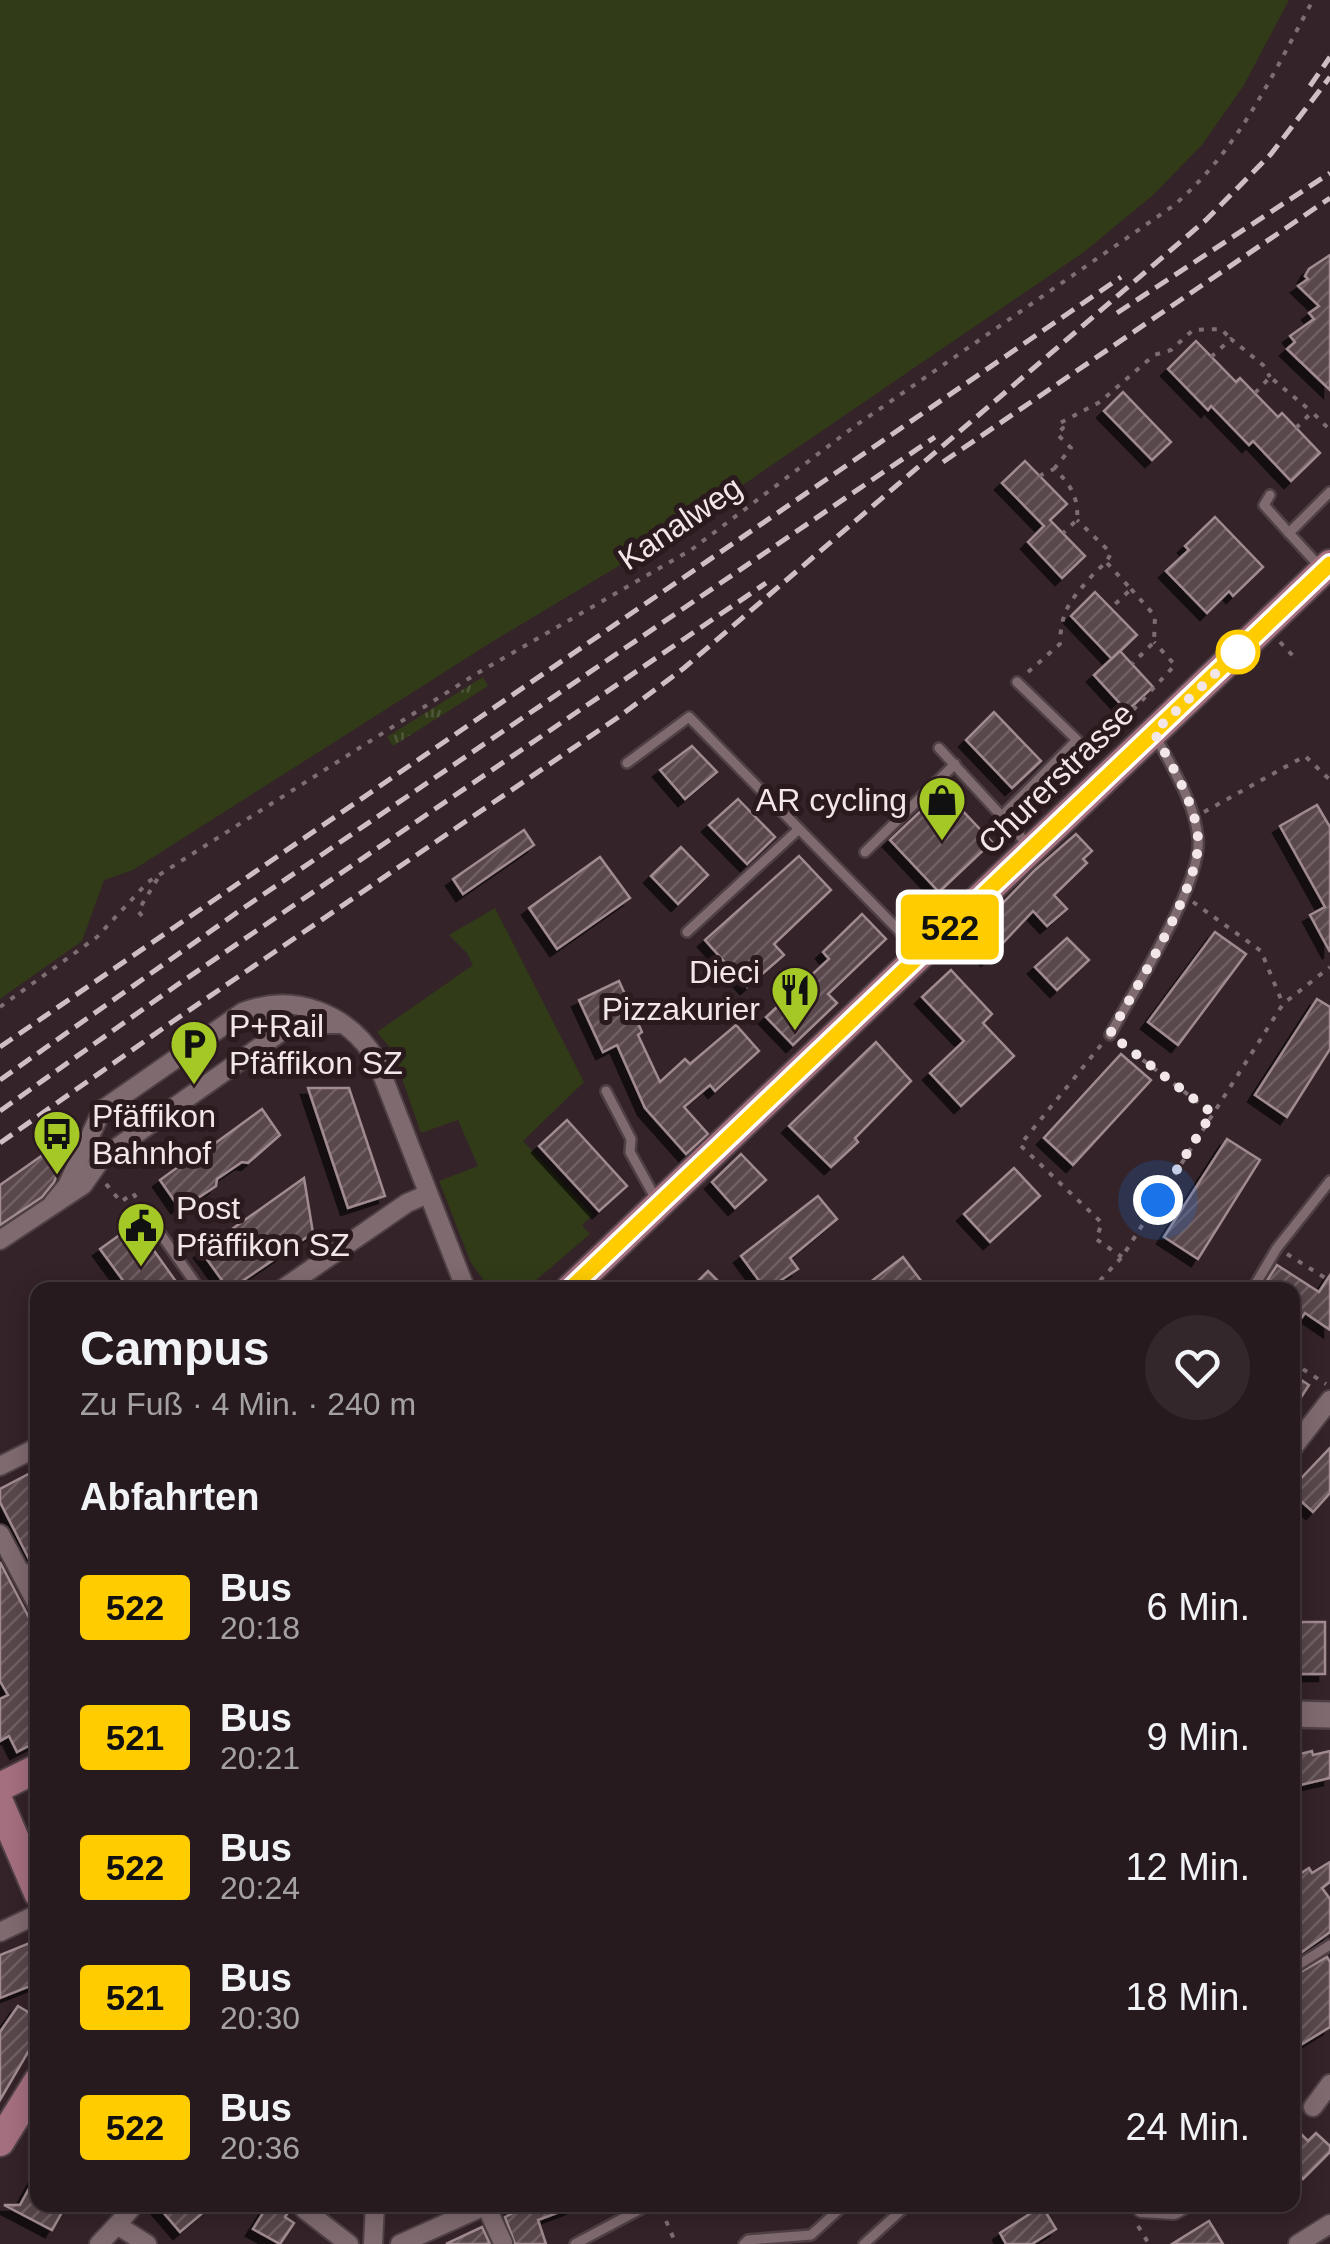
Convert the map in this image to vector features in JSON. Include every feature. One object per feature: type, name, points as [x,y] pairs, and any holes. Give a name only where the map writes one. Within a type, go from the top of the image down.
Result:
[{"type":"main road","name":"Churerstrasse","points":[[578,1282],[1327,568]]},
{"type":"main road","points":[[0,1787],[30,1772]]},
{"type":"main road","points":[[0,1804],[30,1874]]},
{"type":"main road","points":[[0,2142],[30,2094]]},
{"type":"street","points":[[53,1203],[67,1186],[102,1110],[243,1012],[268,1005],[307,1005],[340,1024],[364,1043],[376,1059],[463,1282]]},
{"type":"street","points":[[0,1240],[87,1181],[102,1158],[292,1026],[340,1024]]},
{"type":"street","points":[[293,1282],[407,1203],[428,1194]]},
{"type":"street","points":[[1300,1439],[1330,1400]]},
{"type":"street","points":[[0,1466],[30,1450]]},
{"type":"street","points":[[0,1534],[29,1568]]},
{"type":"street","points":[[1300,1714],[1330,1715]]},
{"type":"street","points":[[0,1932],[30,1918]]},
{"type":"street","points":[[1313,2107],[1330,2084]]},
{"type":"street","points":[[99,2244],[128,2212]]},
{"type":"street","points":[[308,2212],[349,2244]]},
{"type":"street","points":[[372,2244],[374,2212]]},
{"type":"street","points":[[400,2244],[471,2212]]},
{"type":"street","points":[[490,2212],[503,2242]]},
{"type":"street","points":[[1298,2244],[1330,2224]]},
{"type":"street","points":[[118,2225],[147,2244]]},
{"type":"lane","points":[[1289,533],[1330,492]]},
{"type":"lane","points":[[1270,494],[1264,505],[1327,568]]},
{"type":"lane","points":[[1004,814],[1078,740],[1016,682]]},
{"type":"lane","points":[[627,763],[689,717],[922,954]]},
{"type":"lane","points":[[1110,1034],[1186,896],[1199,842],[1194,817],[1154,732]]},
{"type":"lane","points":[[939,748],[1004,814],[1032,849]]},
{"type":"lane","points":[[864,852],[955,764]]},
{"type":"lane","points":[[687,932],[799,828]]},
{"type":"lane","points":[[243,1012],[259,1012],[270,1022],[270,1036],[261,1047]]},
{"type":"lane","points":[[606,1091],[632,1140],[630,1152],[659,1204]]},
{"type":"lane","points":[[86,1146],[102,1158]]},
{"type":"lane","points":[[1257,1282],[1277,1248],[1330,1181]]},
{"type":"lane","points":[[148,1216],[194,1282]]},
{"type":"lane","points":[[1300,1963],[1330,1945]]},
{"type":"lane","points":[[575,2244],[635,2212]]},
{"type":"lane","points":[[744,2244],[748,2240],[811,2235],[836,2212]]},
{"type":"lane","points":[[864,2244],[899,2212]]},
{"type":"path","name":"Kanalweg","points":[[0,1007],[97,937],[136,893],[161,873],[476,674],[691,550],[855,426],[1173,206],[1203,181],[1224,155],[1313,0]]},
{"type":"path","points":[[1039,476],[1054,469],[1071,448],[1057,434],[1063,428],[1058,424],[1100,402],[1154,355],[1171,350],[1193,330],[1221,329],[1330,430]]},
{"type":"path","points":[[1212,357],[1231,339]]},
{"type":"path","points":[[1255,393],[1270,378]]},
{"type":"path","points":[[1296,428],[1312,412]]},
{"type":"path","points":[[1054,469],[1070,483],[1078,509],[1077,520],[1062,532]]},
{"type":"path","points":[[1016,682],[1060,644],[1061,614],[1107,563],[1111,553],[1077,520]]},
{"type":"path","points":[[1107,563],[1155,616],[1154,642],[1132,664]]},
{"type":"path","points":[[1111,608],[1131,589]]},
{"type":"path","points":[[1277,638],[1294,657]]},
{"type":"path","points":[[1078,740],[1120,724],[1176,665],[1154,642]]},
{"type":"path","points":[[1194,817],[1305,756],[1330,780]]},
{"type":"path","points":[[142,916],[138,911],[161,873]]},
{"type":"path","points":[[1186,896],[1260,951],[1283,1004]]},
{"type":"path","points":[[1099,1282],[1122,1258],[1283,1004],[1330,967]]},
{"type":"path","points":[[1122,1258],[1096,1239],[1102,1223],[1020,1145],[1110,1034],[1212,1113]]},
{"type":"path","points":[[106,1184],[121,1202],[133,1194],[141,1205]]},
{"type":"path","points":[[1277,1248],[1330,1281]]},
{"type":"path","points":[[1300,1367],[1330,1386]]},
{"type":"path","points":[[662,2212],[676,2244]]},
{"type":"green space","points":[[0,0],[1289,0],[1244,85],[1202,145],[1152,196],[1084,252],[662,540],[495,640],[133,870],[104,880],[82,941],[0,999]]},
{"type":"green space","points":[[483,677],[488,686],[393,746],[387,737]]},
{"type":"green space","points":[[495,908],[584,1082],[523,1141],[593,1215],[582,1225],[590,1234],[534,1282],[485,1282],[471,1263],[439,1181],[478,1166],[458,1120],[421,1133],[392,1050],[377,1032],[473,965],[449,935]]},
{"type":"building","points":[[1330,255],[1330,390],[1287,349],[1295,342],[1290,336],[1314,319],[1309,313],[1319,306],[1298,286],[1308,279],[1305,276],[1309,269]]},
{"type":"building","points":[[1196,341],[1236,382],[1240,378],[1278,417],[1282,413],[1320,453],[1291,481],[1253,441],[1249,445],[1168,369]]},
{"type":"building","points":[[1123,392],[1171,442],[1152,460],[1104,411]]},
{"type":"building","points":[[1025,461],[1067,504],[1050,520],[1085,556],[1062,578],[1028,542],[1044,526],[1002,483]]},
{"type":"building","points":[[1215,517],[1263,567],[1233,596],[1229,591],[1207,613],[1166,571]]},
{"type":"building","points":[[1095,592],[1137,635],[1112,659],[1071,616]]},
{"type":"building","points":[[1120,651],[1153,687],[1127,711],[1094,675]]},
{"type":"building","points":[[994,712],[1041,761],[1012,788],[966,740]]},
{"type":"building","points":[[692,746],[717,772],[685,799],[660,770]]},
{"type":"building","points":[[943,790],[992,842],[939,892],[890,840]]},
{"type":"building","points":[[738,799],[775,837],[747,864],[709,825]]},
{"type":"building","points":[[1317,805],[1330,827],[1330,952],[1310,915],[1325,907],[1280,826]]},
{"type":"building","points":[[524,830],[534,845],[463,894],[453,879]]},
{"type":"building","points":[[1076,834],[1092,851],[1083,859],[1087,863],[1054,895],[1067,909],[1047,926],[1033,911],[988,959],[969,938]]},
{"type":"building","points":[[681,847],[708,875],[678,904],[651,876]]},
{"type":"building","points":[[799,856],[831,890],[774,944],[784,955],[747,987],[705,940]]},
{"type":"building","points":[[600,857],[630,898],[557,949],[529,908]]},
{"type":"building","points":[[862,914],[886,939],[828,994],[837,1003],[793,1045],[766,1017],[829,959],[823,952]]},
{"type":"building","points":[[1215,932],[1246,954],[1178,1045],[1148,1022]]},
{"type":"building","points":[[1067,938],[1089,960],[1057,990],[1035,967]]},
{"type":"building","points":[[951,970],[992,1014],[983,1023],[1014,1056],[961,1106],[930,1073],[964,1041],[922,997]]},
{"type":"building","points":[[619,981],[660,1082],[685,1059],[690,1064],[736,1025],[759,1051],[715,1091],[710,1085],[684,1107],[708,1134],[686,1154],[645,1108],[617,1045],[603,1052],[579,1000]]},
{"type":"building","points":[[1317,999],[1330,1007],[1330,1049],[1287,1117],[1255,1095]]},
{"type":"building","points":[[876,1042],[911,1081],[831,1167],[789,1126]]},
{"type":"building","points":[[1121,1054],[1151,1080],[1073,1165],[1044,1138]]},
{"type":"building","points":[[308,1088],[349,1088],[385,1196],[348,1208]]},
{"type":"building","points":[[262,1109],[280,1135],[248,1163],[242,1162],[217,1179],[216,1186],[178,1206],[160,1180],[189,1159],[188,1151],[199,1155]]},
{"type":"building","points":[[567,1120],[627,1186],[599,1211],[539,1146]]},
{"type":"building","points":[[77,1131],[54,1182],[42,1197],[0,1225],[0,1185]]},
{"type":"building","points":[[1227,1139],[1260,1160],[1198,1259],[1164,1237]]},
{"type":"building","points":[[741,1154],[766,1180],[735,1208],[712,1182]]},
{"type":"building","points":[[1014,1168],[1040,1196],[990,1242],[964,1214]]},
{"type":"building","points":[[304,1178],[313,1233],[241,1282],[223,1282],[201,1251]]},
{"type":"building","points":[[818,1196],[837,1219],[790,1258],[798,1269],[778,1282],[760,1282],[741,1256]]},
{"type":"building","name":"Post Pfäffikon SZ","points":[[135,1224],[176,1282],[124,1282],[100,1249]]},
{"type":"building","points":[[903,1257],[922,1282],[870,1282]]},
{"type":"building","points":[[1277,1265],[1319,1292],[1330,1275],[1330,1330],[1305,1313],[1300,1320],[1300,1282],[1266,1282]]},
{"type":"building","points":[[708,1271],[719,1282],[697,1282]]},
{"type":"building","points":[[1300,1379],[1309,1385],[1300,1399]]},
{"type":"building","points":[[1330,1448],[1330,1493],[1313,1512],[1300,1500],[1300,1480]]},
{"type":"building","points":[[30,1473],[30,1559],[0,1502],[0,1489]]},
{"type":"building","points":[[0,1562],[30,1620],[30,1745],[17,1752],[9,1736],[0,1741],[0,1699],[8,1695],[0,1681]]},
{"type":"building","points":[[1300,1622],[1325,1622],[1325,1674],[1300,1674]]},
{"type":"building","points":[[1330,1751],[1330,1778],[1300,1785],[1300,1754]]},
{"type":"building","points":[[1330,1862],[1330,1882],[1322,1888],[1330,1899],[1330,1932],[1300,1953],[1300,1874],[1309,1868],[1312,1873]]},
{"type":"building","points":[[30,1943],[30,1986],[0,1998],[0,1955]]},
{"type":"building","points":[[1327,1957],[1330,1962],[1330,2027],[1302,2044],[1300,2041],[1300,1972]]},
{"type":"building","points":[[18,2006],[30,2013],[30,2049],[0,2100],[0,2032]]},
{"type":"building","points":[[1300,2133],[1308,2141],[1316,2133],[1330,2146],[1330,2152],[1303,2179]]},
{"type":"building","points":[[30,2187],[30,2212],[62,2212],[52,2230],[4,2205],[20,2205]]},
{"type":"building","points":[[163,2212],[204,2212],[180,2232]]},
{"type":"building","points":[[264,2212],[288,2212],[285,2217],[294,2223],[280,2244],[253,2229]]},
{"type":"building","points":[[515,2212],[560,2212],[538,2220],[546,2244],[515,2244],[505,2217]]},
{"type":"building","points":[[1033,2212],[1046,2212],[1056,2229],[1032,2244],[1006,2244],[1000,2233]]},
{"type":"building","points":[[1209,2221],[1223,2244],[1172,2244]]},
{"type":"building","points":[[482,2227],[490,2244],[446,2244]]},
{"type":"railway","points":[[1310,86],[1330,57]]},
{"type":"railway","points":[[0,1143],[684,668],[1206,220],[1271,154],[1330,77]]},
{"type":"railway","points":[[1117,313],[1330,173]]},
{"type":"railway","points":[[943,462],[1330,198]]},
{"type":"railway","points":[[0,1047],[1121,277]]},
{"type":"railway","points":[[0,1080],[242,909],[935,437]]},
{"type":"railway","points":[[0,1111],[177,985],[766,583]]},
{"type":"bus line","name":"522","points":[[577,1282],[1330,564]]},
{"type":"place","name":"AR cycling","points":[[942,842]]},
{"type":"place","name":"Dieci Pizzakurier","points":[[795,1032]]},
{"type":"place","name":"P+Rail Pfäffikon SZ","points":[[194,1086]]},
{"type":"place","name":"Pfäffikon Bahnhof","points":[[57,1176]]},
{"type":"place","name":"Post Pfäffikon SZ","points":[[141,1268]]},
{"type":"route","points":[[1158,1200],[1212,1113],[1110,1034],[1186,896],[1199,842],[1194,817],[1154,732],[1238,652]]}]
